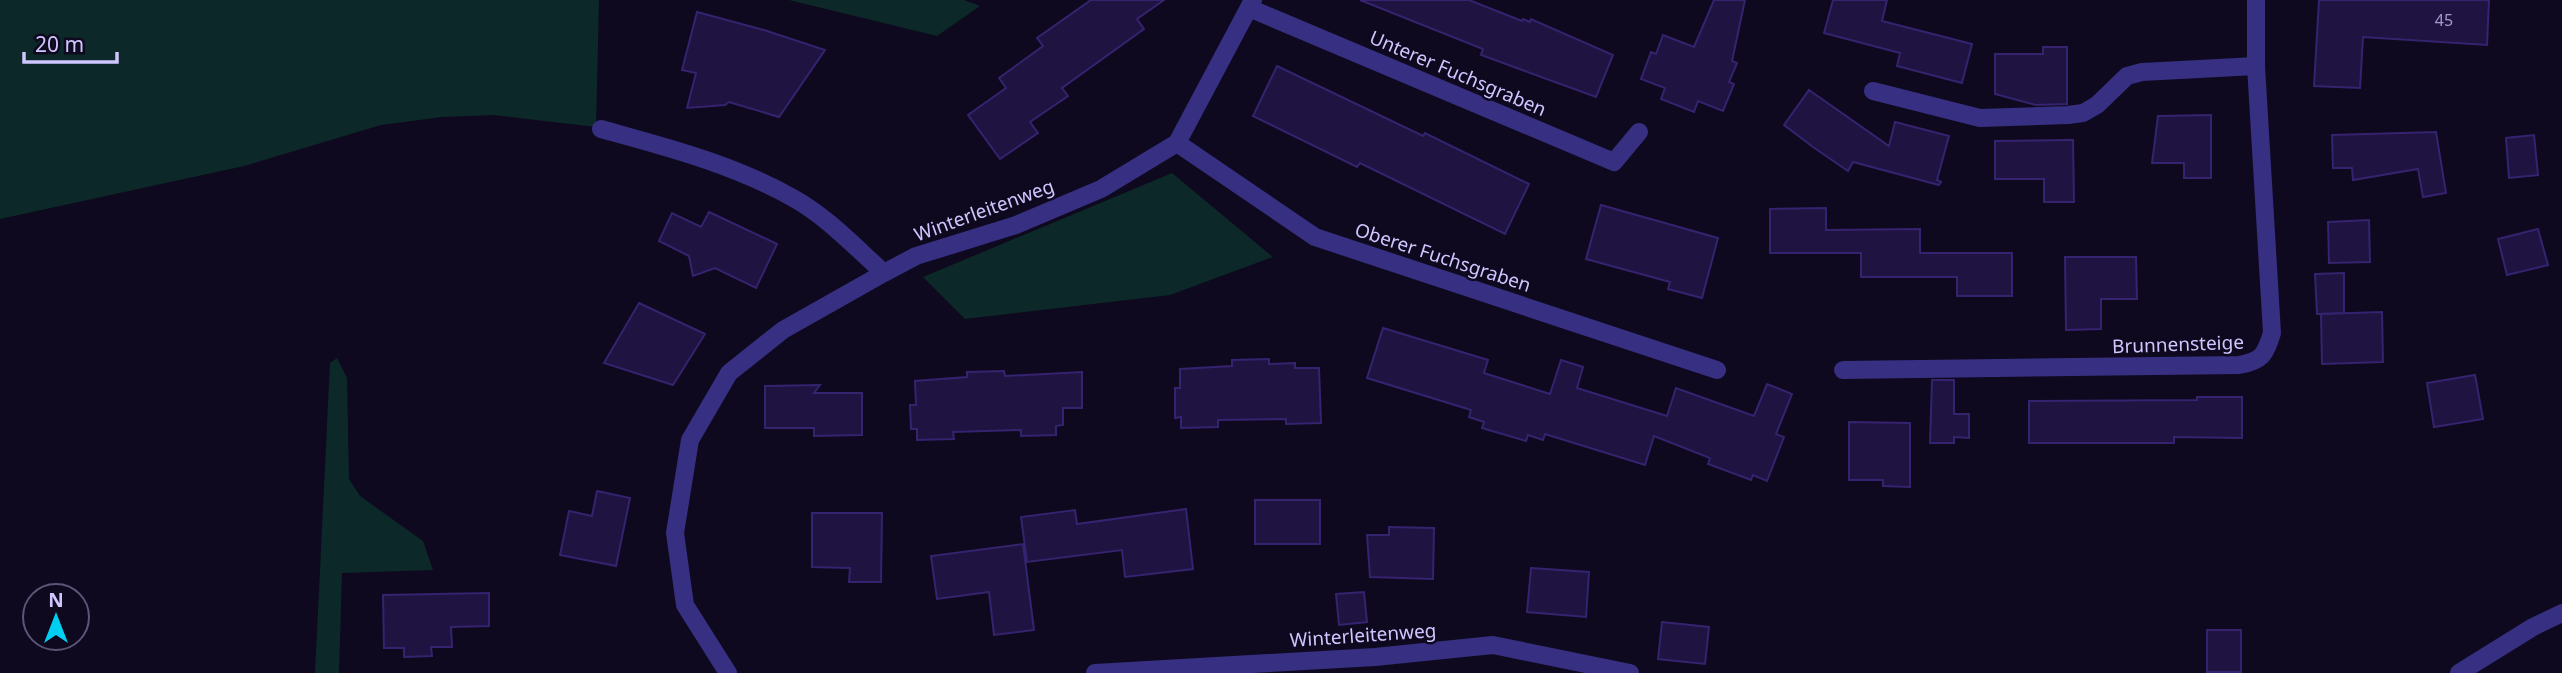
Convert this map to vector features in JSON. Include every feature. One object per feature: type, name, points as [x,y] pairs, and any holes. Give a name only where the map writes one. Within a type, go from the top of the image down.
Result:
[{"type":"street","name":"Brunnensteige","points":[[1843,370],[2239,365],[2255,362],[2266,352],[2273,333],[2256,66],[2256,0]]},
{"type":"street","points":[[1177,144],[1251,4]]},
{"type":"street","name":"Unterer Fuchsgraben","points":[[1251,4],[1614,162],[1639,132]]},
{"type":"street","points":[[1873,91],[1980,118],[2068,115],[2083,113],[2097,106],[2127,76],[2142,72],[2256,66]]},
{"type":"street","points":[[601,129],[676,150],[738,172],[794,199],[836,229],[884,272]]},
{"type":"street","name":"Winterleitenweg","points":[[728,673],[685,605],[675,533],[690,440],[729,373],[783,330],[884,272],[916,256],[1016,225],[1101,189],[1177,144]]},
{"type":"street","name":"Oberer Fuchsgraben","points":[[1177,144],[1315,237],[1717,370]]},
{"type":"street","points":[[2459,673],[2533,627],[2562,613]]},
{"type":"street","name":"Winterleitenweg","points":[[1096,673],[1375,657],[1493,645],[1630,673]]},
{"type":"green space","points":[[0,0],[599,0],[596,127],[494,115],[442,117],[381,125],[244,166],[0,219]]},
{"type":"green space","points":[[789,0],[964,0],[980,6],[937,36]]},
{"type":"green space","points":[[1172,173],[1273,257],[1170,295],[965,319],[923,277]]},
{"type":"green space","points":[[337,358],[347,378],[349,479],[360,496],[423,541],[433,570],[342,573],[339,673],[315,673],[330,363]]},
{"type":"building","points":[[1091,0],[1164,0],[1137,19],[1144,29],[1062,88],[1068,96],[1030,122],[1038,133],[1000,159],[968,115],[1006,88],[999,78],[1043,46],[1037,38]]},
{"type":"building","points":[[1360,0],[1469,0],[1522,21],[1523,19],[1530,22],[1531,19],[1613,55],[1596,97],[1481,55],[1483,49]]},
{"type":"building","points":[[1714,0],[1745,0],[1732,61],[1737,63],[1729,82],[1734,84],[1723,111],[1698,101],[1694,112],[1661,99],[1665,88],[1641,79],[1651,52],[1656,54],[1663,35],[1694,47]]},
{"type":"building","points":[[1833,0],[1887,0],[1882,21],[1972,44],[1962,83],[1897,66],[1900,53],[1824,33]]},
{"type":"building","points":[[2319,0],[2489,0],[2487,45],[2363,37],[2360,88],[2314,86]]},
{"type":"building","points":[[697,12],[825,50],[779,117],[729,102],[725,105],[687,108],[696,73],[682,70]]},
{"type":"building","points":[[2043,47],[2067,47],[2067,104],[2036,105],[1995,94],[1995,54],[2043,54]]},
{"type":"building","points":[[1277,66],[1529,184],[1505,234],[1360,163],[1357,167],[1253,116]]},
{"type":"building","points":[[1809,90],[1889,146],[1895,122],[1949,136],[1937,180],[1941,182],[1939,185],[1853,162],[1848,171],[1813,147],[1784,125]]},
{"type":"building","points":[[2211,115],[2211,178],[2184,178],[2184,163],[2152,163],[2158,116]]},
{"type":"building","points":[[2436,132],[2446,193],[2423,197],[2418,169],[2353,180],[2352,168],[2333,168],[2332,135]]},
{"type":"building","points":[[2534,135],[2538,175],[2509,178],[2506,138]]},
{"type":"building","points":[[2073,140],[2074,202],[2044,202],[2044,179],[1995,179],[1995,141]]},
{"type":"building","points":[[1601,205],[1718,238],[1702,298],[1668,289],[1670,282],[1586,259]]},
{"type":"building","points":[[1826,208],[1826,230],[1920,229],[1920,253],[2012,253],[2012,296],[1957,296],[1957,277],[1861,277],[1861,253],[1770,253],[1770,209]]},
{"type":"building","points":[[709,212],[777,244],[756,288],[715,268],[693,276],[689,256],[659,241],[672,213],[701,227]]},
{"type":"building","points":[[2369,220],[2370,262],[2329,263],[2328,222]]},
{"type":"building","points":[[2538,229],[2548,265],[2507,275],[2498,239]]},
{"type":"building","points":[[2065,257],[2136,257],[2137,299],[2101,299],[2101,329],[2066,330]]},
{"type":"building","points":[[2344,273],[2344,313],[2317,314],[2315,274]]},
{"type":"building","points":[[639,303],[705,334],[673,385],[604,363]]},
{"type":"building","points":[[2382,312],[2383,362],[2322,364],[2321,314]]},
{"type":"building","points":[[1383,328],[1488,360],[1484,373],[1550,394],[1561,360],[1583,367],[1577,388],[1667,416],[1676,388],[1754,416],[1767,384],[1792,394],[1776,434],[1784,437],[1767,481],[1753,475],[1751,480],[1708,464],[1710,458],[1654,436],[1645,465],[1545,434],[1543,440],[1528,435],[1526,441],[1482,428],[1484,422],[1469,417],[1471,410],[1367,378]]},
{"type":"building","points":[[1269,359],[1269,364],[1295,363],[1295,368],[1319,368],[1321,423],[1286,424],[1286,419],[1218,420],[1218,427],[1181,428],[1181,417],[1175,418],[1175,388],[1180,388],[1180,369],[1232,366],[1232,360]]},
{"type":"building","points":[[1004,371],[1005,376],[1082,372],[1082,408],[1063,408],[1063,425],[1056,426],[1056,435],[1021,436],[1021,430],[953,432],[954,439],[917,440],[917,429],[911,429],[910,405],[916,405],[915,381],[967,377],[967,372]]},
{"type":"building","points":[[2475,375],[2483,419],[2434,427],[2427,383]]},
{"type":"building","points":[[1932,380],[1954,380],[1954,414],[1969,414],[1969,438],[1954,437],[1954,443],[1930,443]]},
{"type":"building","points":[[820,385],[814,393],[862,393],[862,435],[814,436],[814,428],[765,428],[765,386]]},
{"type":"building","points":[[2197,397],[2242,397],[2242,438],[2174,437],[2174,443],[2029,443],[2029,401],[2197,400]]},
{"type":"building","points":[[1849,422],[1910,423],[1910,487],[1883,486],[1883,480],[1849,480]]},
{"type":"building","points":[[597,491],[630,498],[616,566],[560,555],[569,511],[592,516]]},
{"type":"building","points":[[1255,500],[1320,500],[1320,544],[1255,544]]},
{"type":"building","points":[[1186,509],[1193,569],[1125,577],[1122,550],[1027,562],[1021,517],[1075,510],[1077,524]]},
{"type":"building","points":[[812,513],[882,513],[881,582],[849,582],[850,568],[812,567]]},
{"type":"building","points":[[1389,527],[1434,528],[1433,579],[1370,577],[1367,535],[1389,535]]},
{"type":"building","points":[[1023,544],[1034,630],[994,635],[989,592],[937,599],[931,556]]},
{"type":"building","points":[[1531,568],[1589,572],[1586,617],[1527,612]]},
{"type":"building","points":[[1364,592],[1367,622],[1339,625],[1336,594]]},
{"type":"building","points":[[489,593],[489,626],[451,627],[452,647],[431,647],[432,656],[404,657],[404,648],[384,648],[383,595]]},
{"type":"building","points":[[1662,622],[1709,627],[1705,664],[1658,659]]},
{"type":"building","points":[[2207,630],[2241,630],[2241,672],[2207,672]]}]
